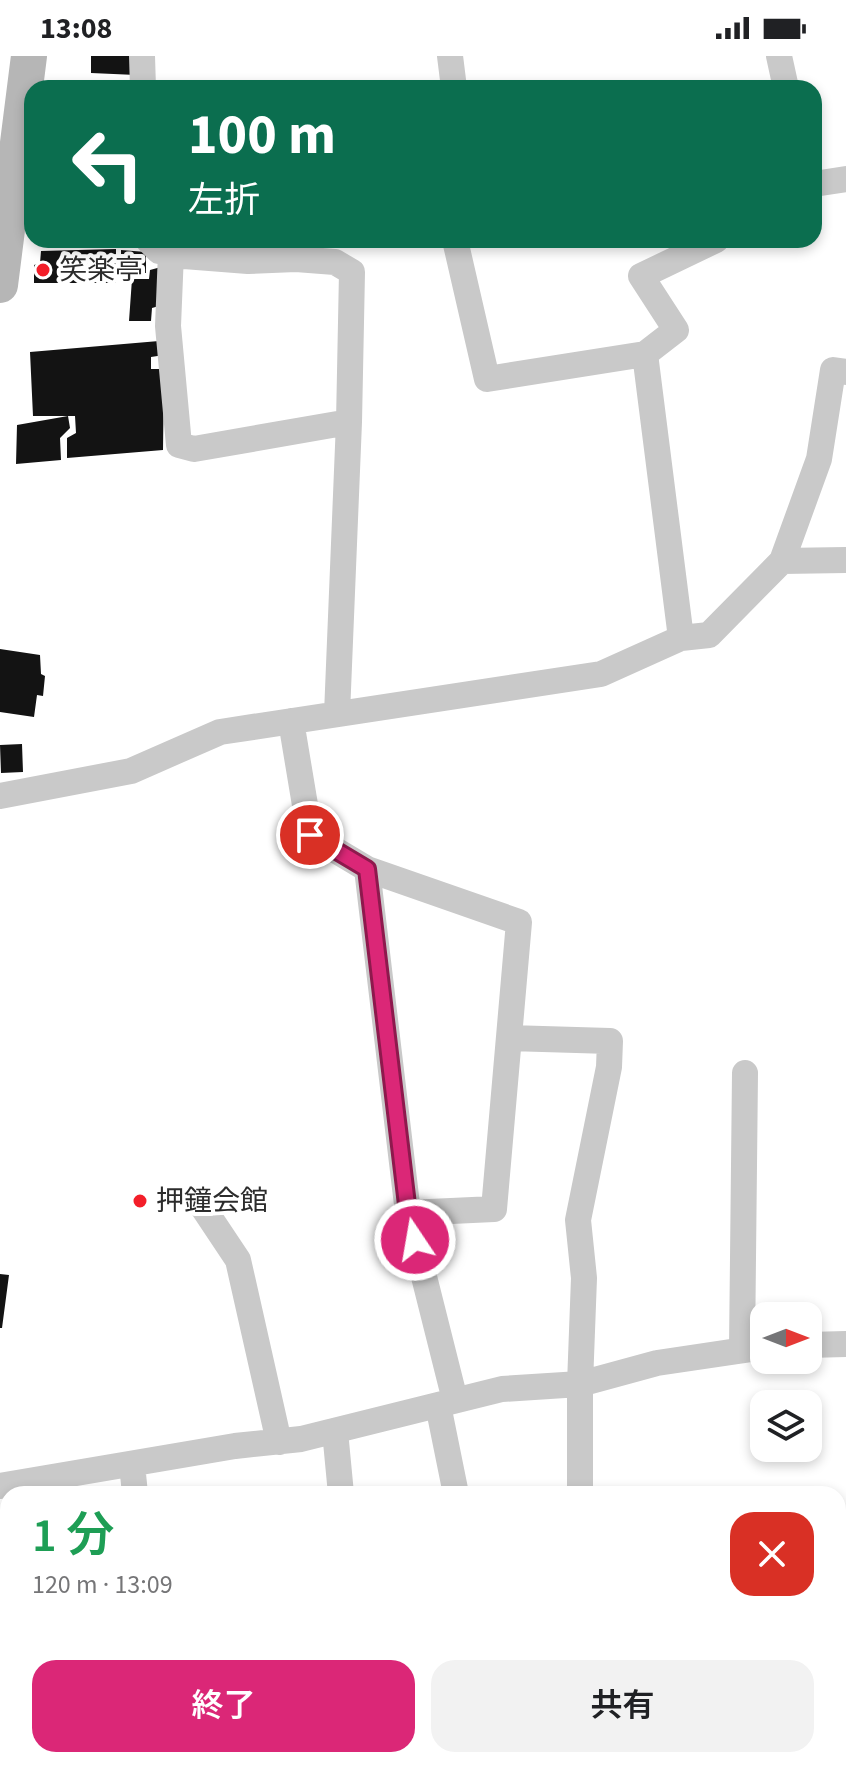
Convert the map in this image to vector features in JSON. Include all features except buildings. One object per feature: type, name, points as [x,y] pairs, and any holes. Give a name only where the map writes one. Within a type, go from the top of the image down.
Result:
[{"type":"street","points":[[26,80],[29,56]]},
{"type":"street","points":[[142,56],[143,80]]},
{"type":"street","points":[[450,56],[453,80]]},
{"type":"street","points":[[779,56],[784,80]]},
{"type":"street","points":[[0,285],[24,95]]},
{"type":"street","points":[[822,183],[846,179]]},
{"type":"street","points":[[156,248],[171,253],[248,261],[296,259],[335,262],[352,272],[337,714]]},
{"type":"street","points":[[457,248],[487,379],[645,354],[676,330],[641,276],[699,248]]},
{"type":"street","points":[[171,253],[168,326],[179,445],[194,449],[349,422]]},
{"type":"street","points":[[645,354],[681,638]]},
{"type":"street","points":[[0,796],[131,771],[220,732],[601,674],[681,638],[709,635],[782,561],[819,459],[833,370],[846,372]]},
{"type":"street","points":[[782,561],[846,560]]},
{"type":"street","points":[[291,721],[310,835],[367,869],[519,922],[494,1209],[408,1213]]},
{"type":"street","points":[[367,869],[408,1213],[447,1403],[455,1486]]},
{"type":"street","points":[[509,1038],[610,1041],[609,1067],[578,1220],[584,1278],[580,1486]]},
{"type":"street","points":[[745,1073],[752,1302]]},
{"type":"street","points":[[202,1206],[238,1260],[279,1442]]},
{"type":"street","points":[[822,1345],[846,1344]]},
{"type":"street","points":[[0,1486],[279,1442],[502,1389],[580,1384],[657,1363],[750,1349]]},
{"type":"street","points":[[335,1431],[340,1486]]},
{"type":"street","points":[[132,1464],[134,1486]]},
{"type":"place","name":"笑楽亭","points":[[43,270]]},
{"type":"place","name":"押鐘会館","points":[[140,1201]]},
{"type":"route","points":[[310,835],[367,869],[408,1213],[415,1240]]}]
